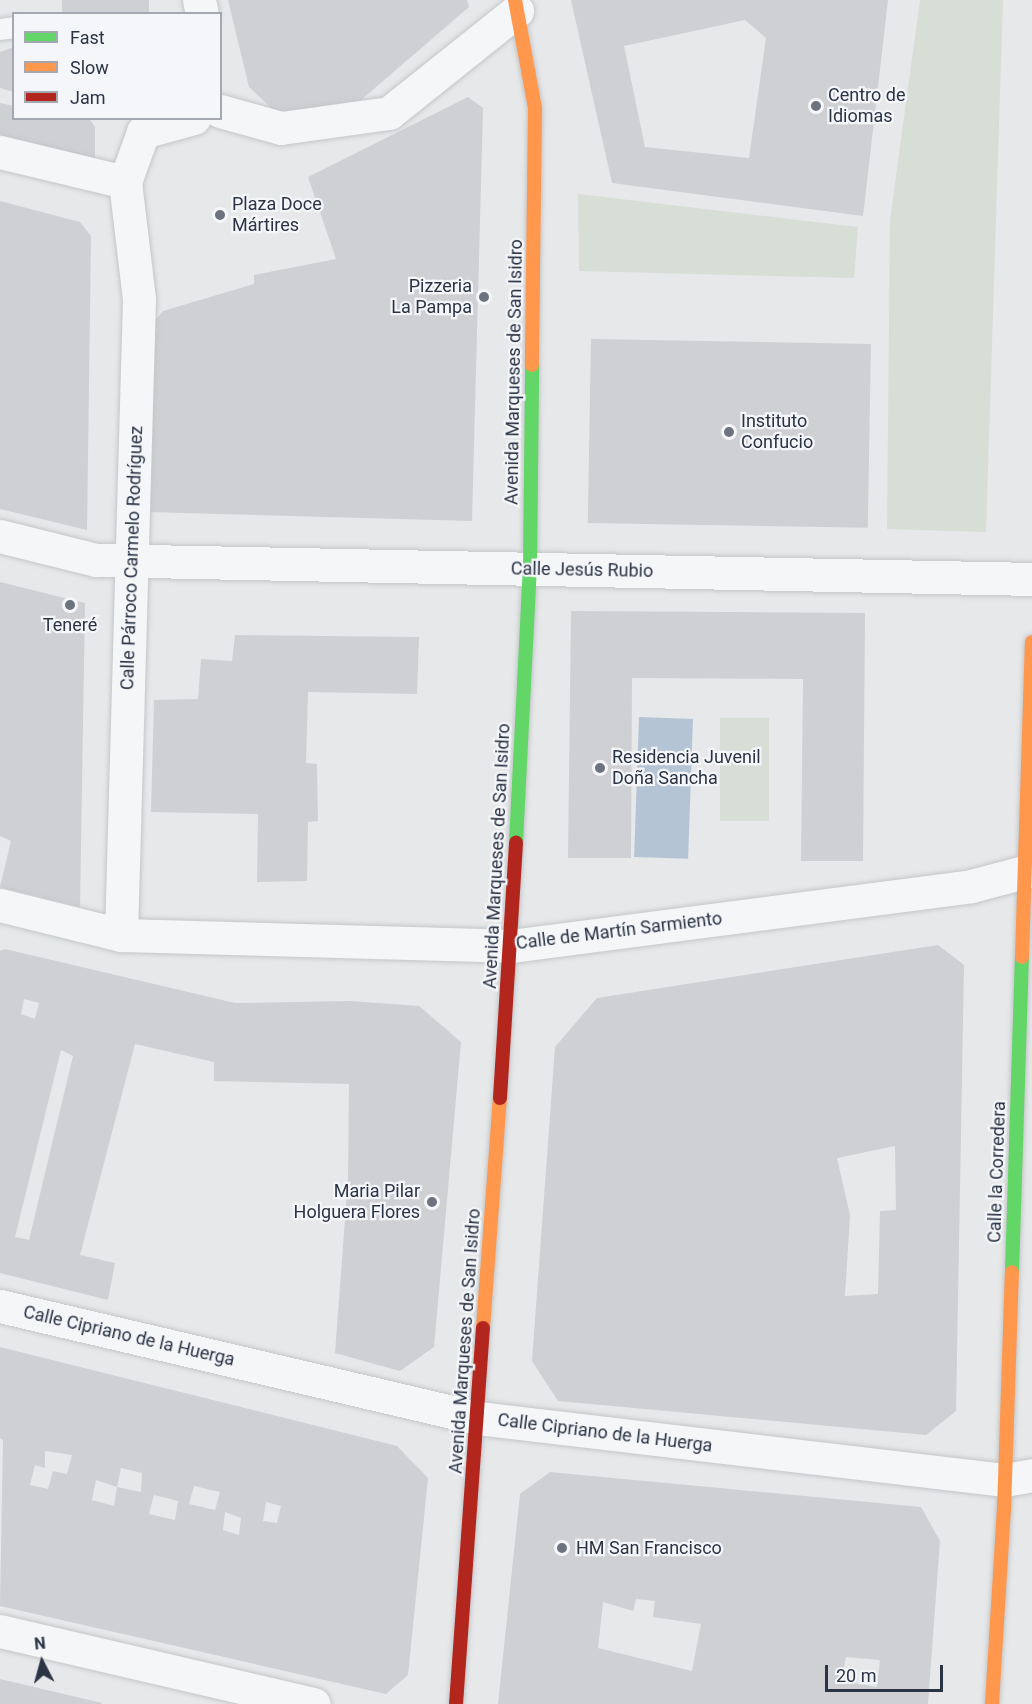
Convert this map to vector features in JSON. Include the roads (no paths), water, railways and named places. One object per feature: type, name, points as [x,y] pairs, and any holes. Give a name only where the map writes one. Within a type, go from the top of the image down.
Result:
[{"type":"main road","name":"Avenida Marqueses de San Isidro","points":[[456,1704],[511,946],[530,569],[535,108],[516,5]]},
{"type":"main road","name":"Calle la Corredera","points":[[992,1704],[1018,1478],[1032,642]]},
{"type":"street","points":[[222,111],[281,128],[389,113],[516,5]]},
{"type":"street","points":[[0,152],[126,182],[138,125],[162,120]]},
{"type":"street","name":"Calle Párroco Carmelo Rodríguez","points":[[120,935],[139,298],[126,182]]},
{"type":"street","name":"Calle Jesús Rubio","points":[[0,536],[96,560],[1032,579]]},
{"type":"street","name":"Calle de Martín Sarmiento","points":[[0,905],[120,935],[511,946],[971,886],[1027,871]]},
{"type":"street","name":"Calle Cipriano de la Huerga","points":[[0,1306],[478,1418],[1018,1478]]},
{"type":"street","points":[[0,1631],[314,1704]]},
{"type":"water","points":[[639,717],[693,719],[688,859],[634,857]]},
{"type":"place","name":"Centro de Idiomas","points":[[816,106]]},
{"type":"place","name":"Plaza Doce Mártires","points":[[220,215]]},
{"type":"place","name":"Pizzeria La Pampa","points":[[484,297]]},
{"type":"place","name":"Instituto Confucio","points":[[729,432]]},
{"type":"place","name":"Teneré","points":[[70,605]]},
{"type":"place","name":"Residencia Juvenil Doña Sancha","points":[[600,768]]},
{"type":"place","name":"Maria Pilar Holguera Flores","points":[[432,1202]]},
{"type":"place","name":"HM San Francisco","points":[[562,1548]]}]
